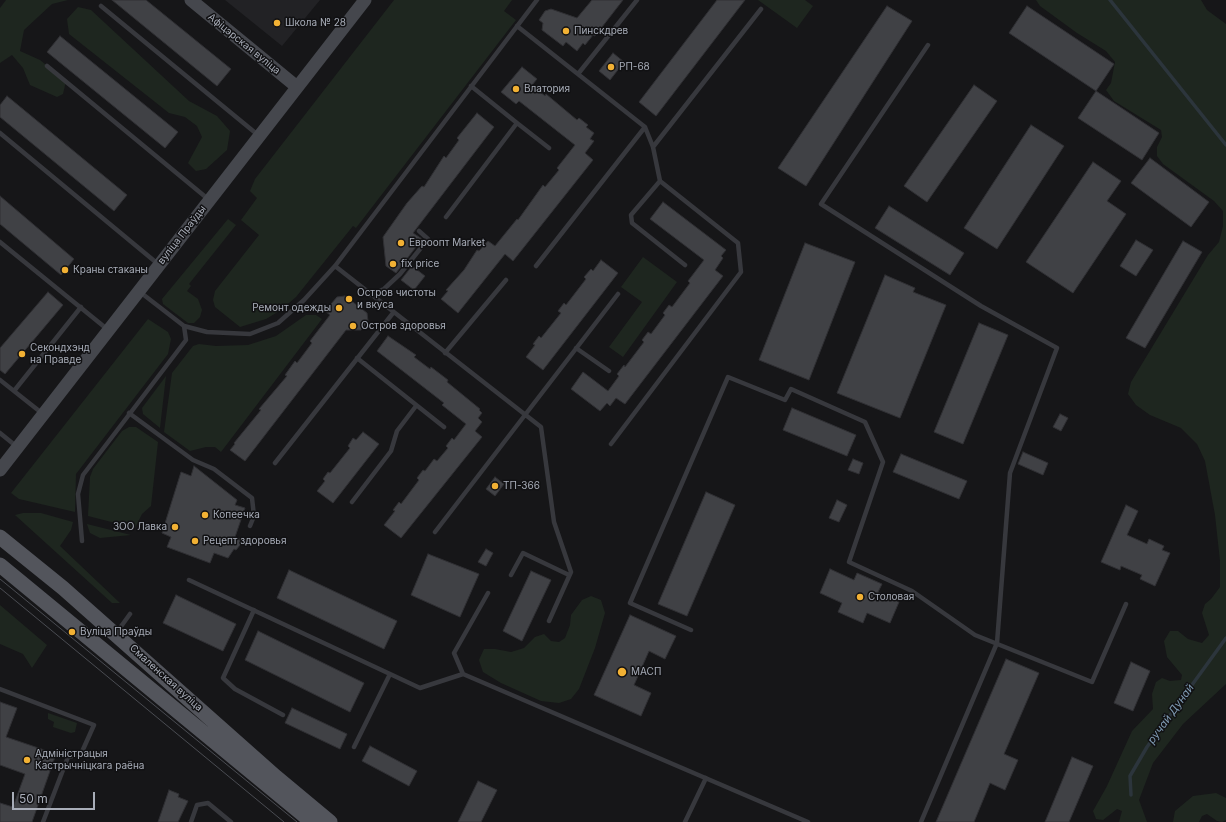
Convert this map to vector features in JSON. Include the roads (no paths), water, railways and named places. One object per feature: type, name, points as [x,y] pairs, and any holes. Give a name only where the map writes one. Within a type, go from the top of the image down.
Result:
[{"type":"main road","name":"Афіцэрская вуліца","points":[[191,0],[297,87]]},
{"type":"main road","name":"вуліца Праўды","points":[[0,470],[364,0]]},
{"type":"main road","name":"Смаленская вуліца","points":[[0,537],[8,541],[116,633],[276,777],[330,822]]},
{"type":"main road","name":"Смаленская вуліца","points":[[0,565],[312,822]]},
{"type":"lane","points":[[139,291],[184,326],[217,333],[250,334],[278,323],[304,300],[334,266],[538,0]]},
{"type":"lane","points":[[578,74],[637,0]]},
{"type":"lane","points":[[101,6],[259,136]]},
{"type":"lane","points":[[653,147],[761,9]]},
{"type":"lane","points":[[517,26],[645,128],[653,147],[660,181],[738,243],[740,272],[611,444]]},
{"type":"lane","points":[[922,822],[998,643],[1010,473],[1057,348],[981,306],[821,204],[928,45]]},
{"type":"lane","points":[[47,66],[210,200]]},
{"type":"lane","points":[[471,86],[549,148]]},
{"type":"lane","points":[[446,217],[517,123]]},
{"type":"lane","points":[[536,266],[645,128]]},
{"type":"lane","points":[[0,133],[159,265]]},
{"type":"lane","points":[[660,181],[631,215],[632,224],[685,266]]},
{"type":"lane","points":[[370,295],[384,289],[400,274],[428,239],[419,231]]},
{"type":"lane","points":[[0,242],[109,330]]},
{"type":"lane","points":[[334,266],[540,427],[554,522],[571,572],[549,621]]},
{"type":"lane","points":[[445,353],[506,280]]},
{"type":"lane","points":[[435,532],[524,414],[618,294]]},
{"type":"lane","points":[[14,391],[81,307]]},
{"type":"lane","points":[[274,463],[393,313]]},
{"type":"lane","points":[[82,541],[78,494],[83,475],[186,340],[184,326]]},
{"type":"lane","points":[[576,348],[609,371]]},
{"type":"lane","points":[[357,358],[444,427]]},
{"type":"lane","points":[[692,630],[630,603],[728,376],[785,400],[791,389],[866,422],[883,462],[850,562],[912,591],[975,635],[1092,682],[1126,604]]},
{"type":"lane","points":[[0,380],[43,414]]},
{"type":"lane","points":[[352,502],[391,451],[397,431],[416,406]]},
{"type":"lane","points":[[129,413],[193,460],[214,469],[252,498],[254,516],[250,526]]},
{"type":"lane","points":[[0,433],[17,447]]},
{"type":"lane","points":[[512,576],[522,553],[569,575]]},
{"type":"lane","points":[[189,580],[420,688],[463,674],[808,822]]},
{"type":"lane","points":[[463,674],[454,652],[488,593]]},
{"type":"lane","points":[[254,610],[223,678],[235,689],[283,715]]},
{"type":"lane","points":[[116,633],[130,614]]},
{"type":"lane","points":[[354,747],[390,674]]},
{"type":"lane","points":[[0,689],[94,725],[81,754],[68,758],[43,822]]},
{"type":"lane","points":[[684,822],[706,778]]},
{"type":"lane","points":[[191,822],[197,805],[208,803],[231,822]]},
{"type":"waterway","points":[[1110,0],[1226,145]]},
{"type":"waterway","name":"ручай Дунай","points":[[1131,795],[1130,776],[1147,747],[1226,638]]},
{"type":"tram line","points":[[0,579],[297,822]]},
{"type":"tram line","points":[[0,588],[284,822]]},
{"type":"place","name":"Школа № 28","points":[[277,23]]},
{"type":"place","name":"Пинскдрев","points":[[566,31]]},
{"type":"place","name":"РП-68","points":[[611,67]]},
{"type":"place","name":"Влатория","points":[[516,89]]},
{"type":"place","name":"Евроопт Market","points":[[401,243]]},
{"type":"place","name":"fix price","points":[[393,264]]},
{"type":"place","name":"Краны стаканы","points":[[65,270]]},
{"type":"place","name":"Остров чистоты и вкуса","points":[[349,299]]},
{"type":"place","name":"Ремонт одежды","points":[[339,308]]},
{"type":"place","name":"Остров здоровья","points":[[353,326]]},
{"type":"place","name":"Секондхэнд на Правде","points":[[22,354]]},
{"type":"place","name":"ТП-366","points":[[495,486]]},
{"type":"place","name":"Копеечка","points":[[205,515]]},
{"type":"place","name":"ЗОО Лавка","points":[[175,527]]},
{"type":"place","name":"Рецепт здоровья","points":[[195,541]]},
{"type":"place","name":"Столовая","points":[[860,597]]},
{"type":"place","name":"Вуліца Праўды","points":[[72,632]]},
{"type":"place","name":"МАСП","points":[[622,672]]},
{"type":"place","name":"Адміністрацыя Кастрычніцкага раёна","points":[[27,760]]}]
